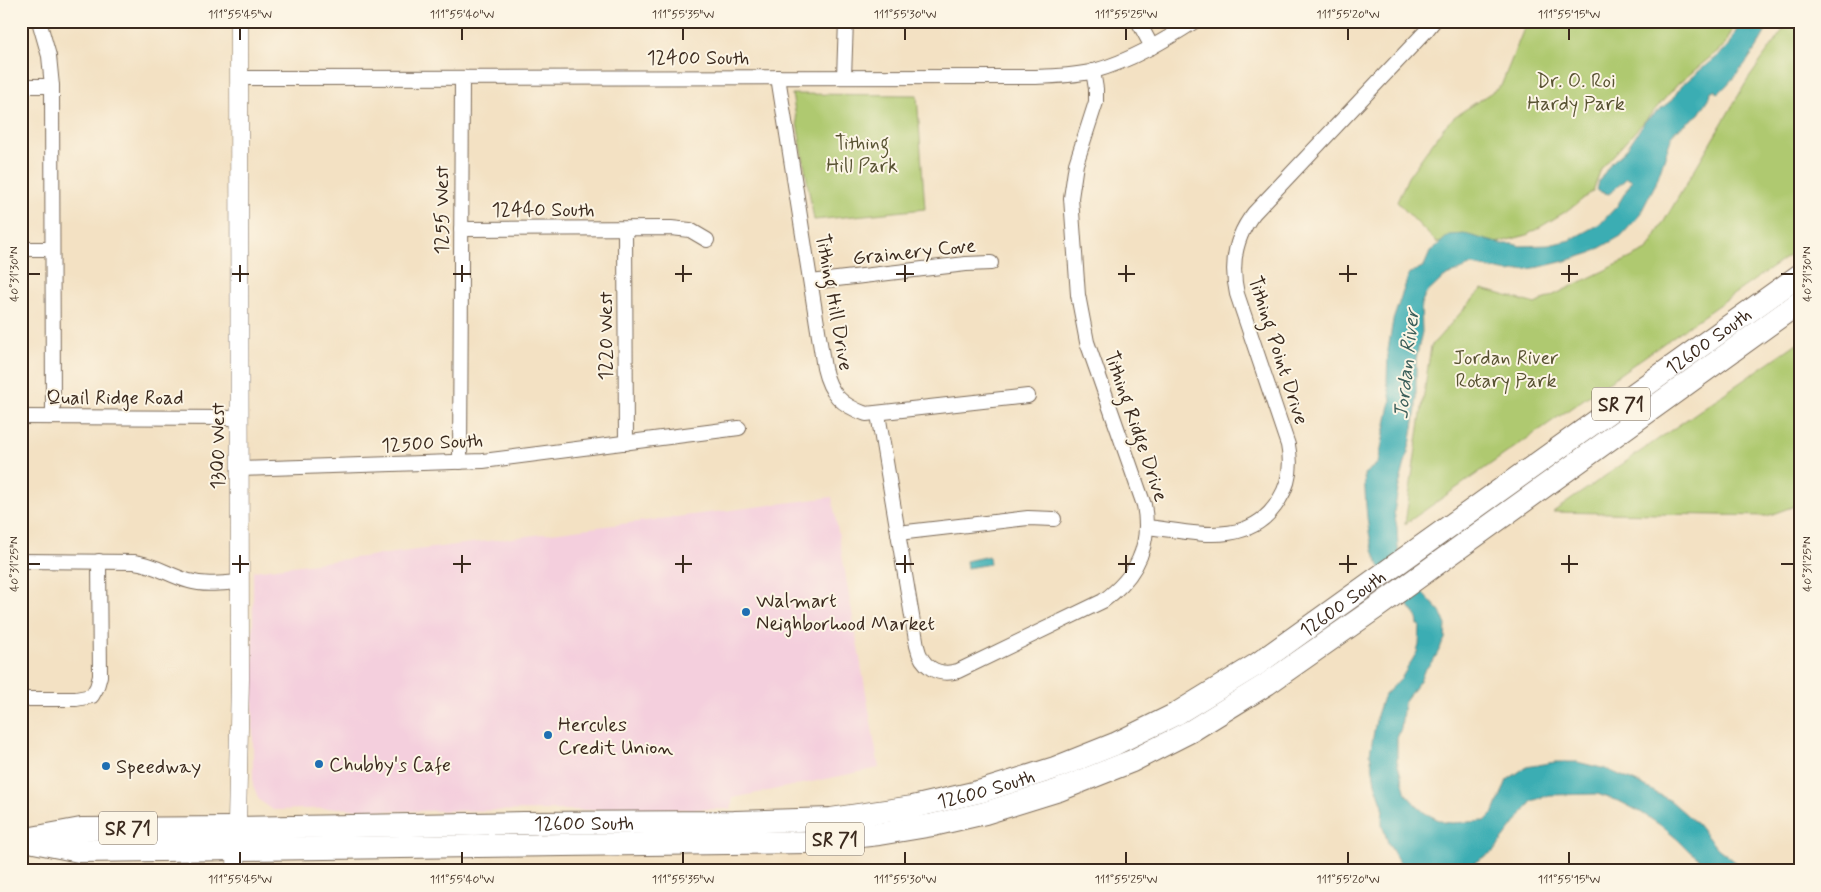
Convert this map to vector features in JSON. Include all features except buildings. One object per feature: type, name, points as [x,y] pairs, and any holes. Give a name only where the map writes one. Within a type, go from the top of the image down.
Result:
[{"type":"main road","name":"12600 South","points":[[1800,275],[1256,665],[1176,714],[1115,744],[1055,768],[982,791],[913,807],[831,819],[734,822],[534,823],[236,849],[81,829],[21,840],[79,850],[236,849],[806,842],[879,834],[933,825],[985,813],[1050,792],[1132,761],[1191,731],[1267,684],[1377,608],[1800,302]]},
{"type":"street","points":[[39,21],[48,56],[52,86],[53,417]]},
{"type":"street","name":"1300 West","points":[[236,849],[240,679],[238,418],[239,21]]},
{"type":"street","points":[[844,77],[846,21]]},
{"type":"street","points":[[1138,21],[1152,46]]},
{"type":"street","name":"12400 South","points":[[239,78],[1036,77],[1093,71],[1123,60],[1152,46],[1195,21]]},
{"type":"street","name":"Tithing Point Drive","points":[[1147,527],[1212,534],[1228,534],[1243,531],[1257,524],[1268,515],[1284,492],[1290,467],[1289,450],[1236,294],[1233,272],[1238,241],[1254,213],[1426,32],[1434,21]]},
{"type":"street","name":"Tithing Ridge Drive","points":[[898,533],[919,654],[923,662],[936,672],[951,673],[958,671],[1103,601],[1114,593],[1132,573],[1142,554],[1147,527],[1144,505],[1087,342],[1078,295],[1071,186],[1096,102],[1093,71]]},
{"type":"street","name":"Tithing Hill Drive","points":[[778,77],[824,368],[833,393],[847,406],[866,414],[1028,396]]},
{"type":"street","name":"1255 West","points":[[460,462],[462,78]]},
{"type":"street","points":[[21,86],[52,86]]},
{"type":"street","name":"12440 South","points":[[461,229],[672,228],[690,230],[707,240]]},
{"type":"street","name":"1220 West","points":[[625,229],[626,443]]},
{"type":"street","points":[[21,249],[52,249]]},
{"type":"street","name":"Grainery Cove","points":[[810,282],[966,264],[991,263]]},
{"type":"street","points":[[878,414],[898,533],[1028,518],[1054,519]]},
{"type":"street","name":"Quail Ridge Road","points":[[21,417],[238,418]]},
{"type":"street","name":"12500 South","points":[[239,469],[483,461],[739,428]]},
{"type":"street","points":[[21,561],[142,563],[196,583],[240,582]]},
{"type":"street","points":[[21,699],[76,699],[92,696],[100,676],[99,561]]},
{"type":"shaded area","points":[[832,497],[879,768],[733,798],[731,809],[392,811],[338,808],[273,810],[259,800],[253,785],[253,571]]},
{"type":"green space","name":"Dr. O. Roi Hardy Park","points":[[1527,21],[1737,21],[1725,45],[1678,84],[1601,169],[1593,191],[1570,209],[1527,235],[1485,246],[1466,238],[1437,243],[1397,202],[1408,177],[1444,127],[1454,117],[1501,86]]},
{"type":"green space","name":"Jordan River Rotary Park","points":[[1789,21],[1800,21],[1800,248],[1405,524],[1431,346],[1482,289],[1535,304],[1647,250],[1747,81]]},
{"type":"green space","name":"Tithing Hill Park","points":[[792,94],[917,95],[925,209],[814,220]]},
{"type":"green space","points":[[1800,341],[1800,504],[1767,516],[1553,512]]},
{"type":"water","name":"Jordan River","points":[[1741,21],[1771,21],[1743,67],[1736,75],[1720,92],[1717,93],[1716,90],[1711,91],[1710,97],[1699,114],[1673,133],[1656,183],[1639,216],[1621,236],[1591,253],[1540,267],[1509,272],[1472,265],[1442,279],[1425,295],[1421,304],[1422,332],[1416,359],[1416,409],[1411,440],[1394,512],[1401,563],[1406,573],[1414,579],[1423,593],[1440,611],[1446,625],[1445,639],[1435,658],[1424,671],[1421,679],[1404,702],[1401,729],[1397,738],[1397,761],[1406,794],[1417,806],[1425,813],[1443,822],[1485,821],[1494,812],[1507,780],[1526,767],[1555,762],[1577,762],[1606,769],[1640,784],[1671,801],[1696,823],[1715,846],[1747,871],[1715,871],[1660,825],[1642,813],[1621,802],[1597,794],[1550,795],[1532,801],[1494,851],[1460,871],[1419,871],[1399,862],[1388,843],[1382,824],[1383,806],[1375,783],[1370,753],[1377,715],[1383,697],[1402,677],[1417,652],[1420,625],[1418,625],[1413,611],[1387,581],[1373,551],[1366,507],[1364,474],[1378,463],[1391,400],[1387,381],[1388,350],[1393,320],[1409,274],[1424,266],[1430,252],[1449,235],[1465,234],[1501,244],[1520,246],[1549,245],[1570,240],[1601,223],[1617,206],[1632,181],[1627,178],[1609,194],[1597,191],[1599,181],[1611,163],[1625,151],[1646,120],[1672,100],[1681,86],[1728,47]]},
{"type":"water","points":[[989,556],[990,564],[967,568],[966,561]]},
{"type":"place","name":"Walmart Neighborhood Market","points":[[746,612]]},
{"type":"place","name":"Hercules Credit Union","points":[[548,735]]},
{"type":"place","name":"Chubby's Cafe","points":[[319,764]]},
{"type":"place","name":"Speedway","points":[[106,766]]}]
